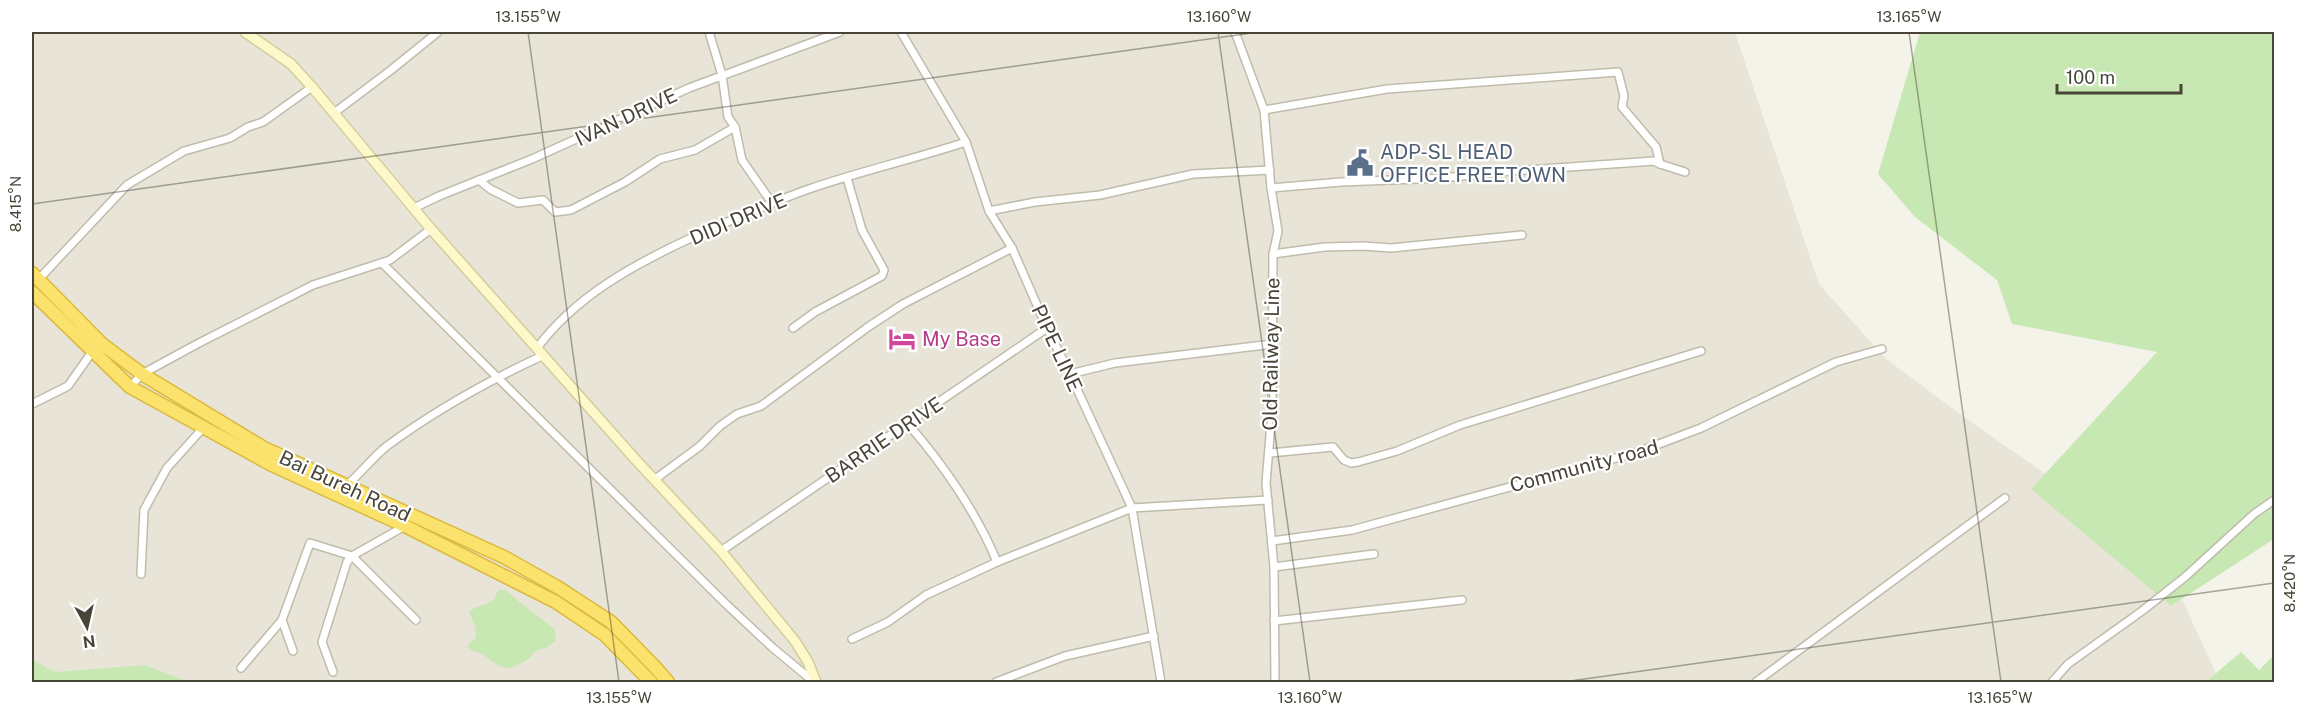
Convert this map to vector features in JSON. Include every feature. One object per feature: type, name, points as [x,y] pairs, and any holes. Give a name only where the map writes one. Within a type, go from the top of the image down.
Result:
[{"type":"highway","name":"Bai Bureh Road","points":[[35,277],[102,344],[142,374],[264,448],[504,558],[559,588],[611,622],[668,682]]},
{"type":"highway","name":"Bai Bureh Road","points":[[32,292],[130,387],[272,465],[405,526],[556,602],[605,635],[651,682]]},
{"type":"street","points":[[245,32],[291,64],[431,230],[654,480],[721,551],[795,641],[808,662],[815,682]]},
{"type":"street","points":[[334,113],[438,32]]},
{"type":"street","points":[[709,32],[722,75],[728,117],[735,127],[742,160],[772,203]]},
{"type":"street","name":"IVAN DRIVE","points":[[414,208],[722,75],[840,32]]},
{"type":"street","name":"PIPE LINE","points":[[901,32],[966,142],[989,211],[1012,248],[1132,508],[1161,682]]},
{"type":"street","name":"Old Railway Line","points":[[1235,32],[1264,110],[1271,188],[1278,231],[1273,255],[1271,319],[1273,344],[1266,483],[1274,567],[1275,682]]},
{"type":"street","points":[[1264,110],[1387,88],[1617,72],[1624,96],[1622,107],[1656,147],[1660,164]]},
{"type":"street","points":[[35,277],[127,185],[184,151],[230,138],[248,127],[263,122],[312,87]]},
{"type":"street","points":[[479,180],[490,189],[518,203],[543,200],[555,212],[571,210],[625,182],[660,159],[695,150],[735,127]]},
{"type":"street","name":"DIDI DRIVE","points":[[541,351],[550,331],[583,300],[619,275],[685,241],[772,203],[966,142]]},
{"type":"street","points":[[1271,188],[1341,182],[1443,178],[1654,161],[1685,172]]},
{"type":"street","points":[[989,211],[1035,202],[1100,195],[1192,174],[1270,170]]},
{"type":"street","points":[[793,328],[815,312],[882,276],[884,270],[862,230],[847,178]]},
{"type":"street","points":[[130,387],[142,374],[313,285],[390,260],[431,230]]},
{"type":"street","points":[[1273,255],[1325,247],[1391,248],[1522,235]]},
{"type":"street","points":[[654,480],[700,446],[720,426],[737,414],[761,406],[903,304],[1012,248]]},
{"type":"street","points":[[382,263],[728,605],[815,682]]},
{"type":"street","name":"BARRIE DRIVE","points":[[721,551],[1047,328]]},
{"type":"street","points":[[1070,374],[1115,363],[1273,344]]},
{"type":"street","name":"Community road","points":[[1272,541],[1352,530],[1638,452],[1701,428],[1836,362],[1882,350]]},
{"type":"street","points":[[347,485],[385,448],[419,424],[541,351]]},
{"type":"street","points":[[1269,453],[1333,447],[1344,460],[1351,463],[1358,462],[1397,451],[1460,425],[1701,351]]},
{"type":"street","points":[[32,404],[68,386],[92,352]]},
{"type":"street","points":[[908,424],[932,452],[961,496],[997,562]]},
{"type":"street","points":[[141,574],[144,510],[167,468],[203,428]]},
{"type":"street","points":[[1756,682],[2005,498]]},
{"type":"street","points":[[852,639],[888,622],[926,595],[997,562],[1132,508],[1268,500]]},
{"type":"street","points":[[2052,682],[2068,664],[2185,577],[2253,514],[2274,500]]},
{"type":"street","points":[[333,672],[322,642],[347,562],[352,556],[405,526]]},
{"type":"street","points":[[241,669],[282,620],[310,543],[352,556],[416,620]]},
{"type":"street","points":[[1274,567],[1374,554]]},
{"type":"street","points":[[1274,621],[1462,600]]},
{"type":"street","points":[[282,620],[293,651]]},
{"type":"street","points":[[996,682],[1065,656],[1154,636]]},
{"type":"shaded area","points":[[32,32],[1735,32],[1819,284],[1885,358],[1968,420],[2161,554],[2220,682],[156,682],[55,672],[32,659]]},
{"type":"green space","points":[[1920,32],[2274,32],[2274,539],[2171,606],[2031,489],[2157,352],[2012,324],[1997,280],[1915,217],[1878,174]]},
{"type":"green space","points":[[498,590],[506,590],[555,630],[556,641],[546,648],[535,651],[529,659],[513,667],[501,666],[467,646],[476,637],[475,626],[469,612],[493,600]]},
{"type":"green space","points":[[2241,652],[2259,670],[2274,655],[2274,682],[2206,682]]},
{"type":"green space","points":[[32,659],[55,672],[145,665],[189,682],[32,682]]},
{"type":"place","name":"ADP-SL HEAD OFFICE FREETOWN","points":[[1360,163]]},
{"type":"place","name":"My Base","points":[[902,339]]}]
